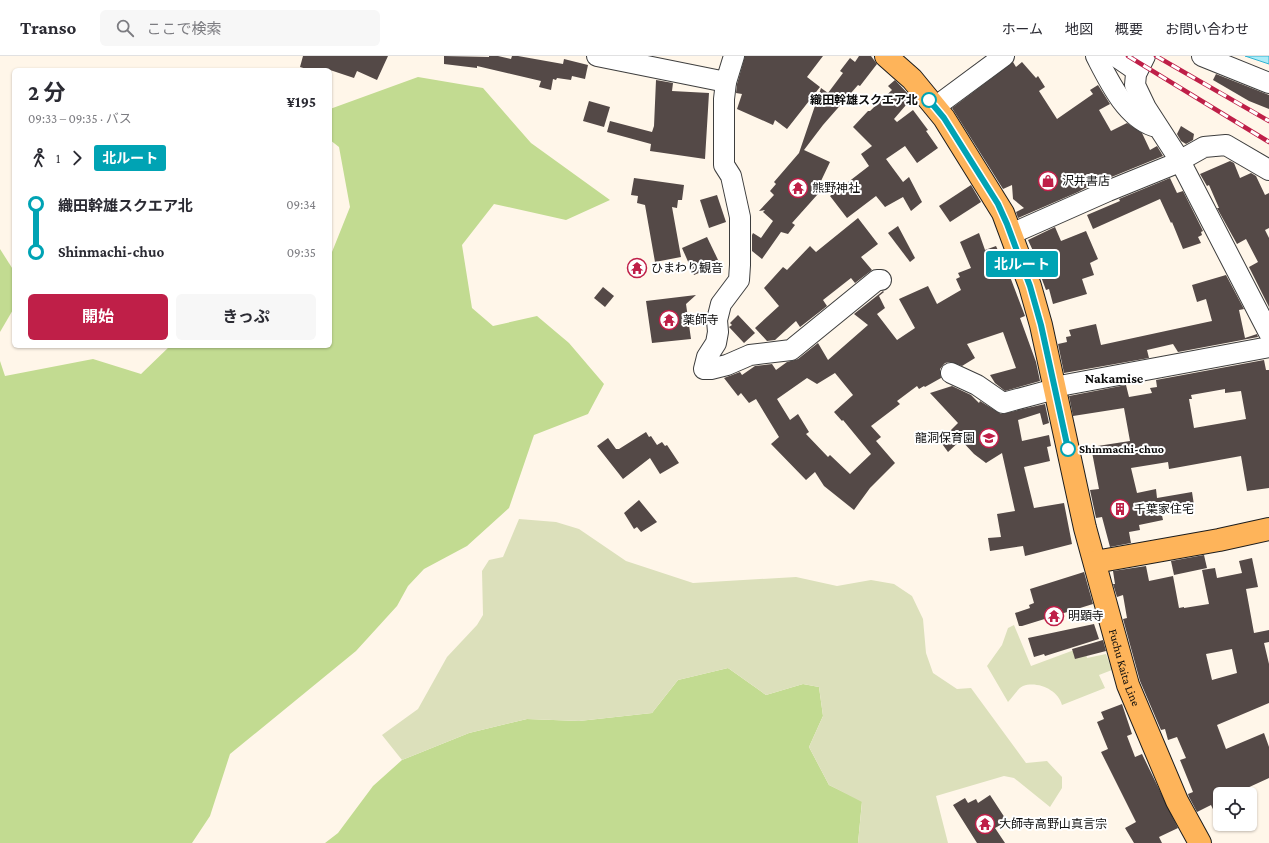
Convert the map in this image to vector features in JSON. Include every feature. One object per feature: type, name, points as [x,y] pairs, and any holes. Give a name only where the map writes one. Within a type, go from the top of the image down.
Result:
[{"type":"main road","name":"Fuchu Kaita Line","points":[[886,56],[912,79],[944,118],[1003,213],[1030,286],[1055,388],[1085,528],[1095,562],[1112,633],[1128,685],[1177,801],[1200,843]]},
{"type":"main road","points":[[1095,562],[1219,540],[1269,529]]},
{"type":"street","points":[[597,56],[726,82]]},
{"type":"street","points":[[734,56],[726,82],[724,99],[724,165],[731,176],[740,217],[739,280],[721,304],[717,320],[718,332],[716,343],[706,356],[704,369],[727,365],[750,355],[791,350],[877,280],[881,280]]},
{"type":"street","points":[[935,107],[1004,56]]},
{"type":"street","points":[[1096,56],[1111,85],[1126,104],[1142,122],[1159,128]]},
{"type":"street","points":[[1202,56],[1269,83]]},
{"type":"street","points":[[1126,104],[1124,91],[1131,62]]},
{"type":"street","points":[[1131,62],[1135,85],[1146,108],[1179,159],[1269,332]]},
{"type":"street","points":[[1011,234],[1172,164],[1204,147],[1226,145],[1269,170]]},
{"type":"street","points":[[951,372],[978,385],[1004,403],[1055,388],[1269,347]]},
{"type":"green space","points":[[418,77],[483,88],[531,143],[610,200],[566,220],[494,204],[462,245],[472,308],[493,326],[537,316],[569,343],[604,384],[588,414],[534,435],[509,508],[467,546],[424,569],[408,586],[397,606],[356,651],[230,754],[210,816],[192,843],[0,843],[0,361],[5,376],[93,359],[141,374],[168,348],[332,348],[332,252],[350,207],[339,147],[332,142],[332,108]]},
{"type":"green space","points":[[0,249],[12,268],[12,311],[0,332]]},
{"type":"green space","points":[[519,519],[556,522],[579,529],[626,561],[693,583],[796,577],[837,586],[871,580],[894,584],[912,596],[923,619],[926,653],[933,673],[957,689],[971,688],[1026,763],[1047,761],[1062,777],[1062,788],[1050,807],[1014,778],[1004,776],[936,796],[948,843],[858,843],[862,802],[829,785],[809,747],[823,716],[819,687],[803,684],[766,695],[728,668],[678,680],[652,713],[579,721],[527,719],[469,733],[402,760],[382,735],[418,709],[447,657],[477,625],[483,615],[482,571],[489,560],[503,557]]},
{"type":"green space","points":[[1014,625],[1031,666],[1085,646],[1087,658],[1106,654],[1112,670],[1099,675],[1105,688],[1062,705],[1060,700],[1052,691],[1041,686],[1029,685],[1021,687],[1008,702],[987,666],[1002,645],[1008,628]]},
{"type":"green space","points":[[728,668],[766,695],[803,684],[819,687],[823,716],[809,747],[829,785],[862,801],[858,843],[325,843],[338,833],[373,786],[402,760],[469,733],[527,719],[579,721],[652,713],[678,680]]},
{"type":"water","points":[[1245,56],[1269,56],[1269,64]]},
{"type":"building","points":[[303,56],[388,56],[377,80],[357,71],[354,78],[332,71],[332,68],[300,67]]},
{"type":"building","points":[[444,56],[498,56],[511,59],[512,56],[518,56],[563,64],[564,59],[588,65],[585,79],[572,76],[571,80],[557,78],[556,80],[553,79],[551,90],[539,87],[541,81],[477,66],[477,68],[444,64]]},
{"type":"building","points":[[745,56],[823,56],[807,77],[820,87],[787,129],[775,120],[773,125],[737,109],[742,94],[736,93],[737,84]]},
{"type":"building","points":[[859,56],[871,56],[877,64],[860,86],[858,85],[823,125],[804,150],[830,162],[821,181],[826,185],[792,223],[795,225],[788,234],[781,232],[762,259],[752,251],[752,235],[753,233],[761,238],[773,221],[763,212],[765,210],[759,211],[774,195],[770,191],[776,184],[774,182],[799,153],[821,88],[828,93],[843,73],[840,71],[850,58],[855,62]]},
{"type":"building","points":[[1013,62],[1016,67],[1022,62],[1036,78],[1038,76],[1045,87],[1039,91],[1057,119],[1093,94],[1090,90],[1098,85],[1110,104],[1099,110],[1111,131],[1127,123],[1142,133],[1150,150],[1157,146],[1163,156],[1109,178],[1108,176],[1078,192],[1018,218],[1016,212],[1024,208],[1013,199],[1012,185],[1003,189],[952,108]]},
{"type":"building","points":[[1216,74],[1269,95],[1269,109],[1249,101],[1213,80]]},
{"type":"building","points":[[656,80],[673,83],[672,91],[709,93],[705,159],[650,151],[651,144],[607,132],[610,121],[652,132],[654,126]]},
{"type":"building","points":[[895,80],[912,98],[894,119],[897,122],[913,110],[928,130],[926,131],[938,148],[917,163],[905,146],[886,159],[903,182],[909,177],[922,202],[911,211],[903,197],[885,207],[876,196],[847,218],[830,196],[869,166],[861,154],[872,146],[853,127],[868,111],[870,111],[892,90],[888,86]]},
{"type":"building","points":[[589,101],[610,107],[604,127],[583,121]]},
{"type":"building","points":[[1181,126],[1194,134],[1193,140],[1186,144],[1181,141],[1177,134]]},
{"type":"building","points":[[1230,161],[1234,163],[1240,178],[1251,173],[1256,176],[1265,195],[1269,193],[1269,228],[1265,230],[1269,238],[1269,307],[1249,267],[1258,262],[1246,239],[1237,244],[1217,208],[1219,208],[1209,185],[1207,186],[1200,174]]},
{"type":"building","points":[[634,178],[684,185],[682,200],[678,200],[677,208],[672,207],[681,257],[655,262],[645,205],[637,203],[638,196],[631,195]]},
{"type":"building","points":[[1170,178],[1177,193],[1183,191],[1203,231],[1201,232],[1202,235],[1198,237],[1201,243],[1183,249],[1172,222],[1171,223],[1160,199],[1093,229],[1087,215],[1120,201],[1119,199]]},
{"type":"building","points":[[971,185],[981,202],[950,222],[939,206]]},
{"type":"building","points":[[717,195],[726,222],[709,228],[700,200]]},
{"type":"building","points":[[858,218],[878,244],[861,257],[872,270],[855,283],[851,278],[823,300],[827,306],[800,327],[796,321],[775,340],[767,341],[755,328],[779,306],[764,288],[783,267],[787,270],[810,246],[816,252]]},
{"type":"building","points":[[898,226],[915,258],[910,262],[888,233]]},
{"type":"building","points":[[1055,227],[1061,241],[1086,231],[1098,259],[1090,263],[1094,275],[1082,279],[1087,294],[1053,304],[1049,289],[1046,290],[1032,253],[1034,253],[1028,240]]},
{"type":"building","points":[[979,233],[985,250],[996,246],[1009,274],[1025,316],[1020,318],[1036,362],[1040,381],[1005,391],[995,383],[990,375],[1016,368],[1003,332],[967,344],[975,358],[962,366],[950,362],[945,363],[940,369],[941,378],[919,389],[917,386],[897,401],[900,404],[871,426],[881,437],[876,441],[895,463],[870,488],[854,510],[824,486],[815,472],[806,480],[771,444],[779,437],[756,399],[749,403],[741,393],[738,396],[724,378],[740,372],[742,375],[755,366],[772,364],[776,370],[787,362],[798,359],[818,343],[828,360],[868,325],[854,314],[883,291],[884,292],[879,296],[885,308],[877,314],[897,340],[915,328],[899,299],[928,286],[937,304],[961,290],[956,279],[960,277],[958,273],[971,268],[960,242]],"holes":[[[835,373],[853,395],[834,412],[842,421],[843,420],[871,454],[850,474],[830,455],[828,457],[806,434],[809,432],[798,414],[790,420],[777,399],[807,378],[817,384]]]},
{"type":"building","points":[[707,237],[720,264],[694,275],[682,248]]},
{"type":"building","points":[[1226,275],[1244,309],[1239,310],[1245,338],[1257,334],[1258,337],[1178,352],[1173,344],[1147,350],[1149,358],[1064,373],[1058,344],[1067,342],[1066,337],[1071,336],[1069,330],[1096,324],[1101,345],[1212,321],[1206,299],[1197,302],[1192,285]]},
{"type":"building","points":[[603,287],[614,296],[605,307],[594,298]]},
{"type":"building","name":"薬師寺","points":[[696,295],[686,304],[691,339],[652,343],[646,301]]},
{"type":"building","points":[[738,315],[755,333],[744,343],[729,327],[732,325],[730,323]]},
{"type":"building","points":[[1264,360],[1266,370],[1269,370],[1269,488],[1247,491],[1241,456],[1169,469],[1168,462],[1131,468],[1137,493],[1156,489],[1157,498],[1192,492],[1194,505],[1161,511],[1163,520],[1139,525],[1140,530],[1129,532],[1131,543],[1110,547],[1102,517],[1096,518],[1090,490],[1099,489],[1091,447],[1130,441],[1124,408],[1073,416],[1069,396],[1126,385],[1129,397],[1152,393],[1150,388],[1157,387],[1156,380]],"holes":[[[1225,389],[1225,393],[1241,391],[1246,419],[1194,428],[1189,399],[1192,399],[1191,395]]]},
{"type":"building","points":[[952,386],[971,395],[979,403],[980,401],[1001,414],[1045,404],[1049,423],[1043,425],[1040,413],[1018,420],[1022,441],[1049,435],[1051,446],[1047,447],[1050,461],[1024,467],[1034,508],[1064,503],[1072,544],[1025,556],[1023,546],[990,551],[988,538],[1001,537],[997,514],[1015,511],[1002,453],[986,463],[974,454],[961,440],[948,452],[940,441],[958,423],[930,393]]},
{"type":"building","points":[[646,432],[649,437],[651,436],[657,445],[662,442],[665,446],[667,445],[679,463],[660,474],[650,458],[623,479],[597,446],[608,438],[616,449],[619,449]]},
{"type":"building","points":[[639,500],[657,522],[641,532],[637,527],[634,529],[624,513]]},
{"type":"building","points":[[1204,555],[1207,568],[1174,575],[1171,561]]},
{"type":"building","points":[[1252,558],[1258,587],[1246,589],[1254,633],[1269,630],[1269,642],[1264,643],[1269,664],[1269,703],[1217,725],[1226,749],[1264,733],[1269,747],[1269,778],[1249,787],[1213,787],[1213,809],[1211,805],[1197,812],[1188,794],[1193,792],[1180,760],[1186,758],[1177,737],[1168,740],[1165,729],[1161,730],[1140,681],[1123,619],[1127,618],[1123,595],[1117,597],[1113,584],[1115,584],[1113,571],[1146,566],[1149,581],[1173,576],[1179,608],[1209,604],[1202,570],[1215,568],[1217,578],[1242,573],[1239,561]],"holes":[[[1232,649],[1237,673],[1212,680],[1206,654]]]},
{"type":"building","points":[[1084,572],[1093,604],[1019,626],[1015,613],[1030,608],[1029,605],[1034,603],[1030,589]]},
{"type":"building","points":[[1094,624],[1099,639],[1045,656],[1044,654],[1034,657],[1028,638]]},
{"type":"building","points":[[1103,640],[1106,651],[1075,659],[1072,649]]},
{"type":"building","points":[[1122,704],[1132,734],[1127,736],[1135,757],[1142,754],[1178,828],[1159,837],[1162,843],[1134,843],[1125,828],[1136,822],[1101,752],[1108,749],[1097,722],[1104,719],[1101,712]]},
{"type":"building","name":"大師寺高野山真言宗","points":[[990,795],[1005,818],[1002,819],[1004,823],[995,828],[1005,843],[977,843],[953,805],[965,798],[968,803],[976,799],[978,803]]},
{"type":"railway","points":[[1128,56],[1269,142]]},
{"type":"railway","points":[[1156,56],[1269,121]]},
{"type":"bus line","name":"北ルート","points":[[929,100],[944,118],[1003,213],[1030,286],[1041,325],[1068,449]]},
{"type":"place","name":"織田幹雄スクエア北","points":[[929,100]]},
{"type":"place","name":"沢井書店","points":[[1048,181]]},
{"type":"place","name":"熊野神社","points":[[798,188]]},
{"type":"place","name":"ひまわり観音","points":[[637,268]]},
{"type":"place","name":"薬師寺","points":[[669,320]]},
{"type":"place","name":"龍洞保育園","points":[[989,438]]},
{"type":"place","name":"Shinmachi-chuo","points":[[1068,449]]},
{"type":"place","name":"千葉家住宅","points":[[1120,509]]},
{"type":"place","name":"明顕寺","points":[[1054,616]]},
{"type":"place","name":"大師寺高野山真言宗","points":[[985,824]]},
{"type":"district","name":"Nakamise","points":[[1114,378]]}]
